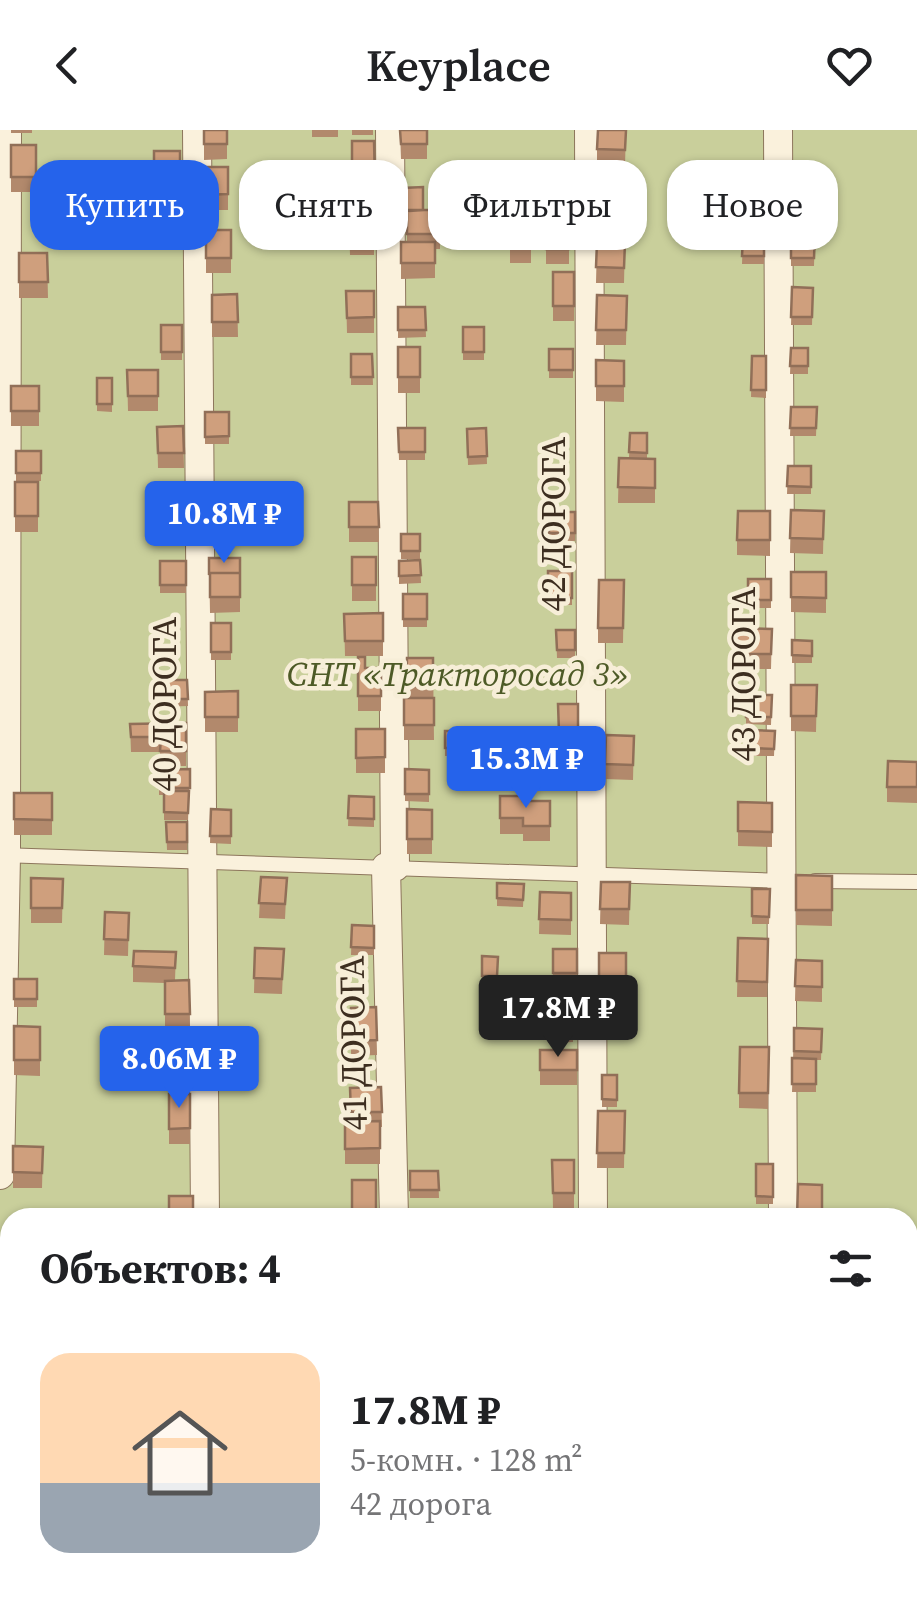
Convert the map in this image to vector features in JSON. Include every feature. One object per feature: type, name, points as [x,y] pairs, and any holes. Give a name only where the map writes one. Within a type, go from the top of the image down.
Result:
[{"type":"street","points":[[0,1175],[6,130]]},
{"type":"street","name":"40 ДОРОГА","points":[[198,130],[205,1208]]},
{"type":"street","name":"41 ДОРОГА","points":[[390,130],[394,1208]]},
{"type":"street","name":"42 ДОРОГА","points":[[589,130],[593,1208]]},
{"type":"street","name":"43 ДОРОГА","points":[[778,130],[783,1208]]},
{"type":"lane","points":[[3,855],[781,881],[917,882]]},
{"type":"green space","name":"СНТ «Тракторосад 3»","points":[[0,130],[917,130],[917,1208],[0,1208]]},
{"type":"building","points":[[204,130],[227,130],[227,144],[204,144]]},
{"type":"building","points":[[400,130],[427,130],[427,144],[401,144]]},
{"type":"building","points":[[598,130],[626,130],[625,150],[597,149]]},
{"type":"building","points":[[352,141],[374,141],[374,160],[352,160]]},
{"type":"building","points":[[11,145],[36,145],[36,160],[30,160],[30,177],[11,177]]},
{"type":"building","points":[[154,151],[180,151],[180,160],[154,160]]},
{"type":"building","points":[[219,167],[228,167],[228,194],[219,194]]},
{"type":"building","points":[[423,187],[423,210],[408,211],[408,188]]},
{"type":"building","points":[[408,210],[428,210],[428,234],[408,234]]},
{"type":"building","points":[[219,230],[231,230],[231,258],[206,258],[206,250],[219,250]]},
{"type":"building","points":[[408,242],[428,242],[428,250],[435,250],[435,263],[401,263],[401,250],[408,250]]},
{"type":"building","points":[[597,250],[625,250],[624,268],[596,267]]},
{"type":"building","points":[[742,250],[764,250],[764,256],[742,256]]},
{"type":"building","points":[[791,250],[814,250],[814,258],[791,258]]},
{"type":"building","points":[[19,253],[47,253],[48,282],[19,282]]},
{"type":"building","points":[[553,272],[574,272],[574,306],[553,306]]},
{"type":"building","points":[[792,287],[813,288],[812,317],[791,317]]},
{"type":"building","points":[[346,291],[374,291],[374,317],[347,318]]},
{"type":"building","points":[[237,294],[238,322],[212,322],[212,295]]},
{"type":"building","points":[[597,295],[627,296],[626,330],[596,330]]},
{"type":"building","points":[[398,307],[425,307],[426,330],[398,330]]},
{"type":"building","points":[[161,325],[182,325],[182,352],[161,352]]},
{"type":"building","points":[[463,327],[484,327],[484,352],[463,352]]},
{"type":"building","points":[[398,347],[420,347],[420,377],[398,377]]},
{"type":"building","points":[[791,348],[808,348],[808,366],[790,366]]},
{"type":"building","points":[[549,349],[573,349],[573,370],[549,370]]},
{"type":"building","points":[[351,354],[372,354],[373,377],[351,377]]},
{"type":"building","points":[[752,356],[766,356],[766,390],[751,390]]},
{"type":"building","points":[[596,360],[624,361],[624,386],[596,386]]},
{"type":"building","points":[[127,370],[158,370],[158,396],[128,396]]},
{"type":"building","points":[[97,378],[112,378],[112,404],[97,404]]},
{"type":"building","points":[[11,386],[39,386],[39,411],[11,411]]},
{"type":"building","points":[[791,407],[817,407],[816,428],[790,428]]},
{"type":"building","points":[[205,412],[229,412],[229,436],[205,437]]},
{"type":"building","points":[[183,426],[184,453],[158,453],[157,427]]},
{"type":"building","points":[[398,428],[425,428],[425,452],[399,452]]},
{"type":"building","points":[[486,428],[487,456],[468,457],[467,429]]},
{"type":"building","points":[[630,433],[647,433],[647,453],[629,452]]},
{"type":"building","points":[[16,451],[41,451],[41,473],[16,473]]},
{"type":"building","points":[[619,458],[655,459],[655,488],[618,487]]},
{"type":"building","points":[[788,466],[811,466],[811,487],[787,486]]},
{"type":"building","points":[[15,482],[38,482],[38,516],[15,516]]},
{"type":"building","points":[[161,487],[188,487],[187,516],[160,517]]},
{"type":"building","points":[[209,500],[234,500],[234,519],[209,519]]},
{"type":"building","points":[[349,502],[378,502],[379,527],[349,527]]},
{"type":"building","points":[[791,510],[824,511],[823,539],[790,538]]},
{"type":"building","points":[[738,511],[770,511],[770,540],[737,540]]},
{"type":"building","points":[[549,512],[575,512],[575,533],[549,533]]},
{"type":"building","points":[[401,534],[420,534],[420,551],[401,551]]},
{"type":"building","points":[[352,557],[376,557],[376,585],[352,585]]},
{"type":"building","points":[[209,558],[240,558],[240,573],[209,575]]},
{"type":"building","points":[[420,560],[421,575],[399,576],[399,561]]},
{"type":"building","points":[[160,561],[186,561],[186,585],[160,585]]},
{"type":"building","points":[[548,571],[572,571],[572,598],[548,598]]},
{"type":"building","points":[[791,572],[826,572],[826,598],[791,597]]},
{"type":"building","points":[[210,573],[240,573],[240,597],[210,597]]},
{"type":"building","points":[[748,579],[771,579],[771,600],[748,600]]},
{"type":"building","points":[[599,580],[624,580],[623,628],[598,628]]},
{"type":"building","points":[[403,594],[427,594],[427,619],[403,619]]},
{"type":"building","points":[[383,613],[383,641],[345,641],[344,614]]},
{"type":"building","points":[[211,623],[231,623],[231,652],[211,652]]},
{"type":"building","points":[[737,628],[772,629],[771,654],[736,654]]},
{"type":"building","points":[[556,630],[575,630],[575,650],[557,650]]},
{"type":"building","points":[[792,640],[812,641],[812,656],[792,655]]},
{"type":"building","points":[[358,657],[365,657],[365,668],[381,668],[381,696],[358,696]]},
{"type":"building","points":[[407,658],[433,658],[433,686],[406,686]]},
{"type":"building","points":[[159,680],[187,680],[188,699],[159,699]]},
{"type":"building","points":[[791,685],[817,685],[816,716],[791,716]]},
{"type":"building","points":[[238,691],[238,717],[205,717],[205,692]]},
{"type":"building","points":[[746,695],[772,695],[771,717],[746,717]]},
{"type":"building","points":[[404,698],[434,698],[434,725],[404,725]]},
{"type":"building","points":[[558,704],[578,704],[578,733],[559,733]]},
{"type":"building","points":[[186,723],[186,751],[160,751],[161,737],[131,737],[130,724]]},
{"type":"building","points":[[356,729],[385,729],[385,757],[356,758]]},
{"type":"building","points":[[751,730],[775,731],[774,749],[751,748]]},
{"type":"building","points":[[445,731],[470,731],[470,748],[445,748]]},
{"type":"building","points":[[606,735],[634,736],[633,765],[605,764]]},
{"type":"building","points":[[554,750],[580,750],[580,770],[554,770]]},
{"type":"building","points":[[888,761],[917,762],[917,787],[887,787]]},
{"type":"building","points":[[190,769],[190,788],[159,788],[159,770]]},
{"type":"building","points":[[405,769],[429,770],[429,794],[405,794]]},
{"type":"building","points":[[164,791],[189,791],[188,813],[164,812]]},
{"type":"building","points":[[14,793],[52,793],[52,820],[14,819]]},
{"type":"building","points":[[349,796],[374,797],[374,819],[348,818]]},
{"type":"building","points":[[500,796],[550,801],[550,826],[523,826],[523,818],[500,818]]},
{"type":"building","points":[[738,802],[772,803],[772,832],[738,831]]},
{"type":"building","points":[[211,809],[231,810],[231,836],[210,836]]},
{"type":"building","points":[[407,809],[432,810],[432,839],[407,839]]},
{"type":"building","points":[[166,822],[187,822],[187,842],[167,842]]},
{"type":"building","points":[[796,875],[832,876],[832,910],[796,910]]},
{"type":"building","points":[[261,877],[287,878],[285,904],[259,903]]},
{"type":"building","points":[[31,878],[63,879],[62,908],[31,908]]},
{"type":"building","points":[[601,882],[630,882],[629,909],[600,909]]},
{"type":"building","points":[[497,883],[524,884],[523,900],[497,898]]},
{"type":"building","points":[[752,889],[770,889],[769,917],[752,916]]},
{"type":"building","points":[[540,892],[571,893],[571,920],[539,919]]},
{"type":"building","points":[[105,912],[129,913],[128,940],[104,939]]},
{"type":"building","points":[[352,925],[374,926],[374,948],[351,947]]},
{"type":"building","points":[[738,938],[768,939],[767,982],[737,981]]},
{"type":"building","points":[[255,948],[284,949],[282,979],[254,978]]},
{"type":"building","points":[[553,949],[577,949],[577,973],[553,973]]},
{"type":"building","points":[[134,951],[176,952],[175,968],[133,966]]},
{"type":"building","points":[[599,953],[626,953],[626,987],[599,986]]},
{"type":"building","points":[[482,956],[498,957],[497,976],[482,976]]},
{"type":"building","points":[[796,960],[822,961],[822,987],[795,986]]},
{"type":"building","points":[[14,979],[37,979],[37,999],[14,999]]},
{"type":"building","points":[[189,980],[190,1014],[165,1014],[165,981]]},
{"type":"building","points":[[573,993],[573,1027],[548,1027],[548,994]]},
{"type":"building","points":[[600,995],[627,995],[627,1020],[600,1020]]},
{"type":"building","points":[[376,1007],[377,1040],[351,1041],[351,1008]]},
{"type":"building","points":[[14,1026],[40,1027],[40,1060],[14,1060]]},
{"type":"building","points":[[794,1028],[822,1029],[821,1052],[794,1051]]},
{"type":"building","points":[[740,1047],[769,1047],[768,1093],[739,1093]]},
{"type":"building","points":[[540,1050],[577,1050],[577,1070],[540,1070]]},
{"type":"building","points":[[792,1058],[816,1059],[816,1084],[792,1084]]},
{"type":"building","points":[[602,1075],[617,1075],[617,1100],[602,1099]]},
{"type":"building","points":[[381,1087],[382,1112],[351,1112],[350,1088]]},
{"type":"building","points":[[169,1094],[190,1094],[190,1128],[169,1129]]},
{"type":"building","points":[[598,1111],[625,1111],[624,1153],[597,1153]]},
{"type":"building","points":[[380,1121],[380,1148],[345,1149],[345,1122]]},
{"type":"building","points":[[13,1146],[43,1147],[42,1173],[13,1172]]},
{"type":"building","points":[[552,1160],[574,1160],[574,1193],[553,1193]]},
{"type":"building","points":[[756,1164],[773,1164],[773,1197],[756,1196]]},
{"type":"building","points":[[410,1171],[438,1171],[439,1190],[410,1190]]},
{"type":"building","points":[[352,1180],[376,1180],[376,1208],[352,1208]]},
{"type":"building","points":[[798,1184],[822,1185],[822,1208],[797,1208]]},
{"type":"building","points":[[169,1196],[193,1196],[193,1208],[169,1208]]}]
